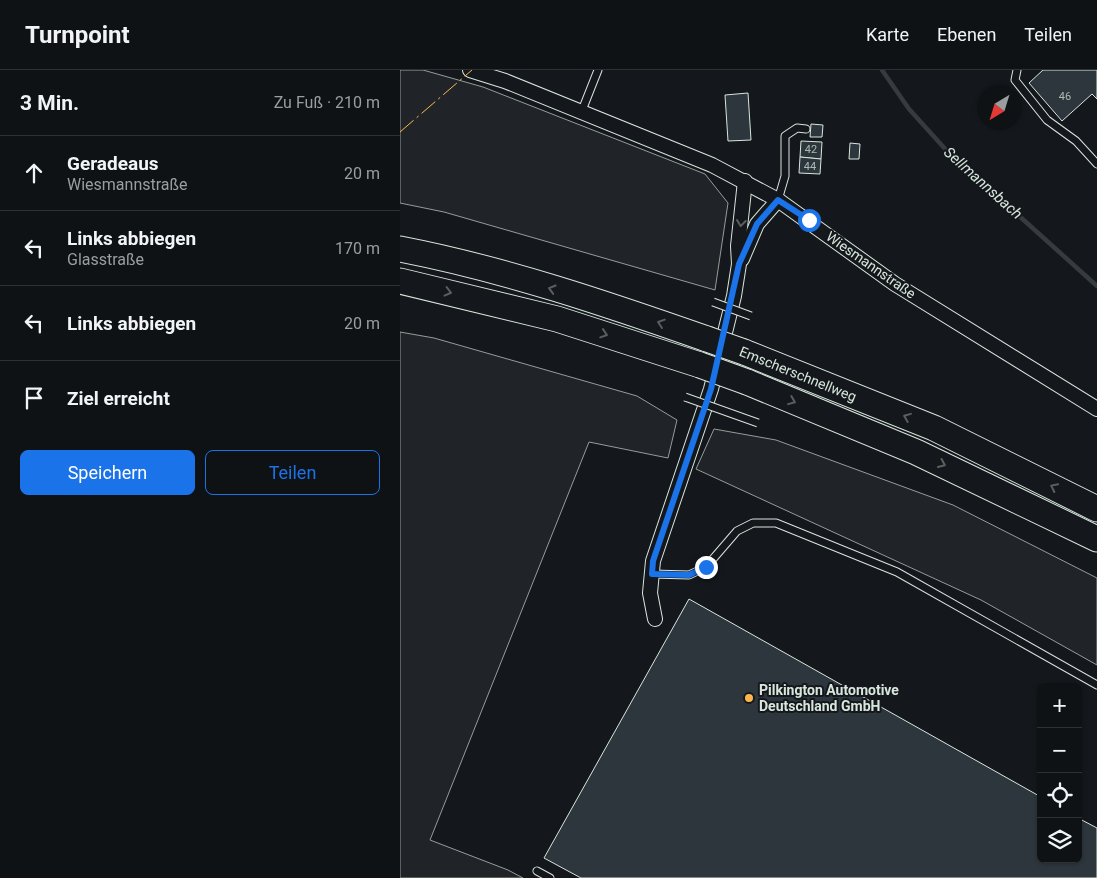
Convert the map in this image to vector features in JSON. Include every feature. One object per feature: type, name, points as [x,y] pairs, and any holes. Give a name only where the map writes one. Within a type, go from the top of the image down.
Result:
[{"type":"highway","name":"Emscherschnellweg","points":[[400,250],[436,256],[616,307],[744,352],[934,428],[1097,509]]},
{"type":"highway","name":"Emscherschnellweg","points":[[400,281],[557,319],[747,382],[916,452],[1097,539]]},
{"type":"street","name":"Wiesmannstraße","points":[[470,70],[505,81],[712,165],[745,181],[778,200],[895,284],[1097,409]]},
{"type":"street","points":[[739,264],[738,246],[745,181]]},
{"type":"street","points":[[655,619],[650,593],[653,561],[711,389],[739,264],[757,224],[778,200]]},
{"type":"lane","points":[[580,113],[598,70]]},
{"type":"lane","points":[[1017,70],[1016,80],[1047,120],[1076,141],[1097,164]]},
{"type":"lane","points":[[778,200],[785,176],[785,136],[798,128],[806,130]]},
{"type":"lane","points":[[713,302],[752,316]]},
{"type":"lane","points":[[685,396],[758,423]]},
{"type":"lane","points":[[652,574],[689,575],[706,567],[736,531],[753,523],[776,523],[897,572],[1097,685]]},
{"type":"lane","points":[[537,870],[550,878]]},
{"type":"shaded area","points":[[400,70],[423,70],[483,87],[705,174],[728,203],[715,290],[444,212],[400,203]]},
{"type":"shaded area","points":[[400,332],[434,338],[637,396],[677,420],[668,458],[589,442],[430,840],[508,870],[523,878],[400,878]]},
{"type":"shaded area","points":[[714,429],[776,440],[953,505],[1097,578],[1097,665],[981,600],[696,469]]},
{"type":"building","points":[[1043,70],[1097,70],[1097,99],[1092,94],[1062,121],[1029,83]]},
{"type":"building","points":[[748,93],[751,140],[728,141],[725,95]]},
{"type":"building","points":[[811,124],[823,125],[822,137],[810,137]]},
{"type":"building","points":[[801,141],[822,142],[821,159],[800,157]]},
{"type":"building","points":[[850,143],[860,144],[859,159],[849,159]]},
{"type":"building","points":[[800,157],[821,159],[820,174],[799,173]]},
{"type":"building","name":"Pilkington Automotive Deutschland GmbH","points":[[689,599],[1037,795],[1037,863],[1082,863],[1082,820],[1097,828],[1097,878],[581,878],[544,858]]},
{"type":"waterway","name":"Sellmannsbach","points":[[882,70],[909,109],[947,151],[1097,286]]},
{"type":"power","points":[[400,132],[472,70]]},
{"type":"place","name":"Pilkington Automotive Deutschland GmbH","points":[[749,698]]},
{"type":"route","points":[[706,567],[689,575],[652,574],[653,561],[711,389],[734,296],[739,264],[757,224],[778,200],[809,220]]}]
